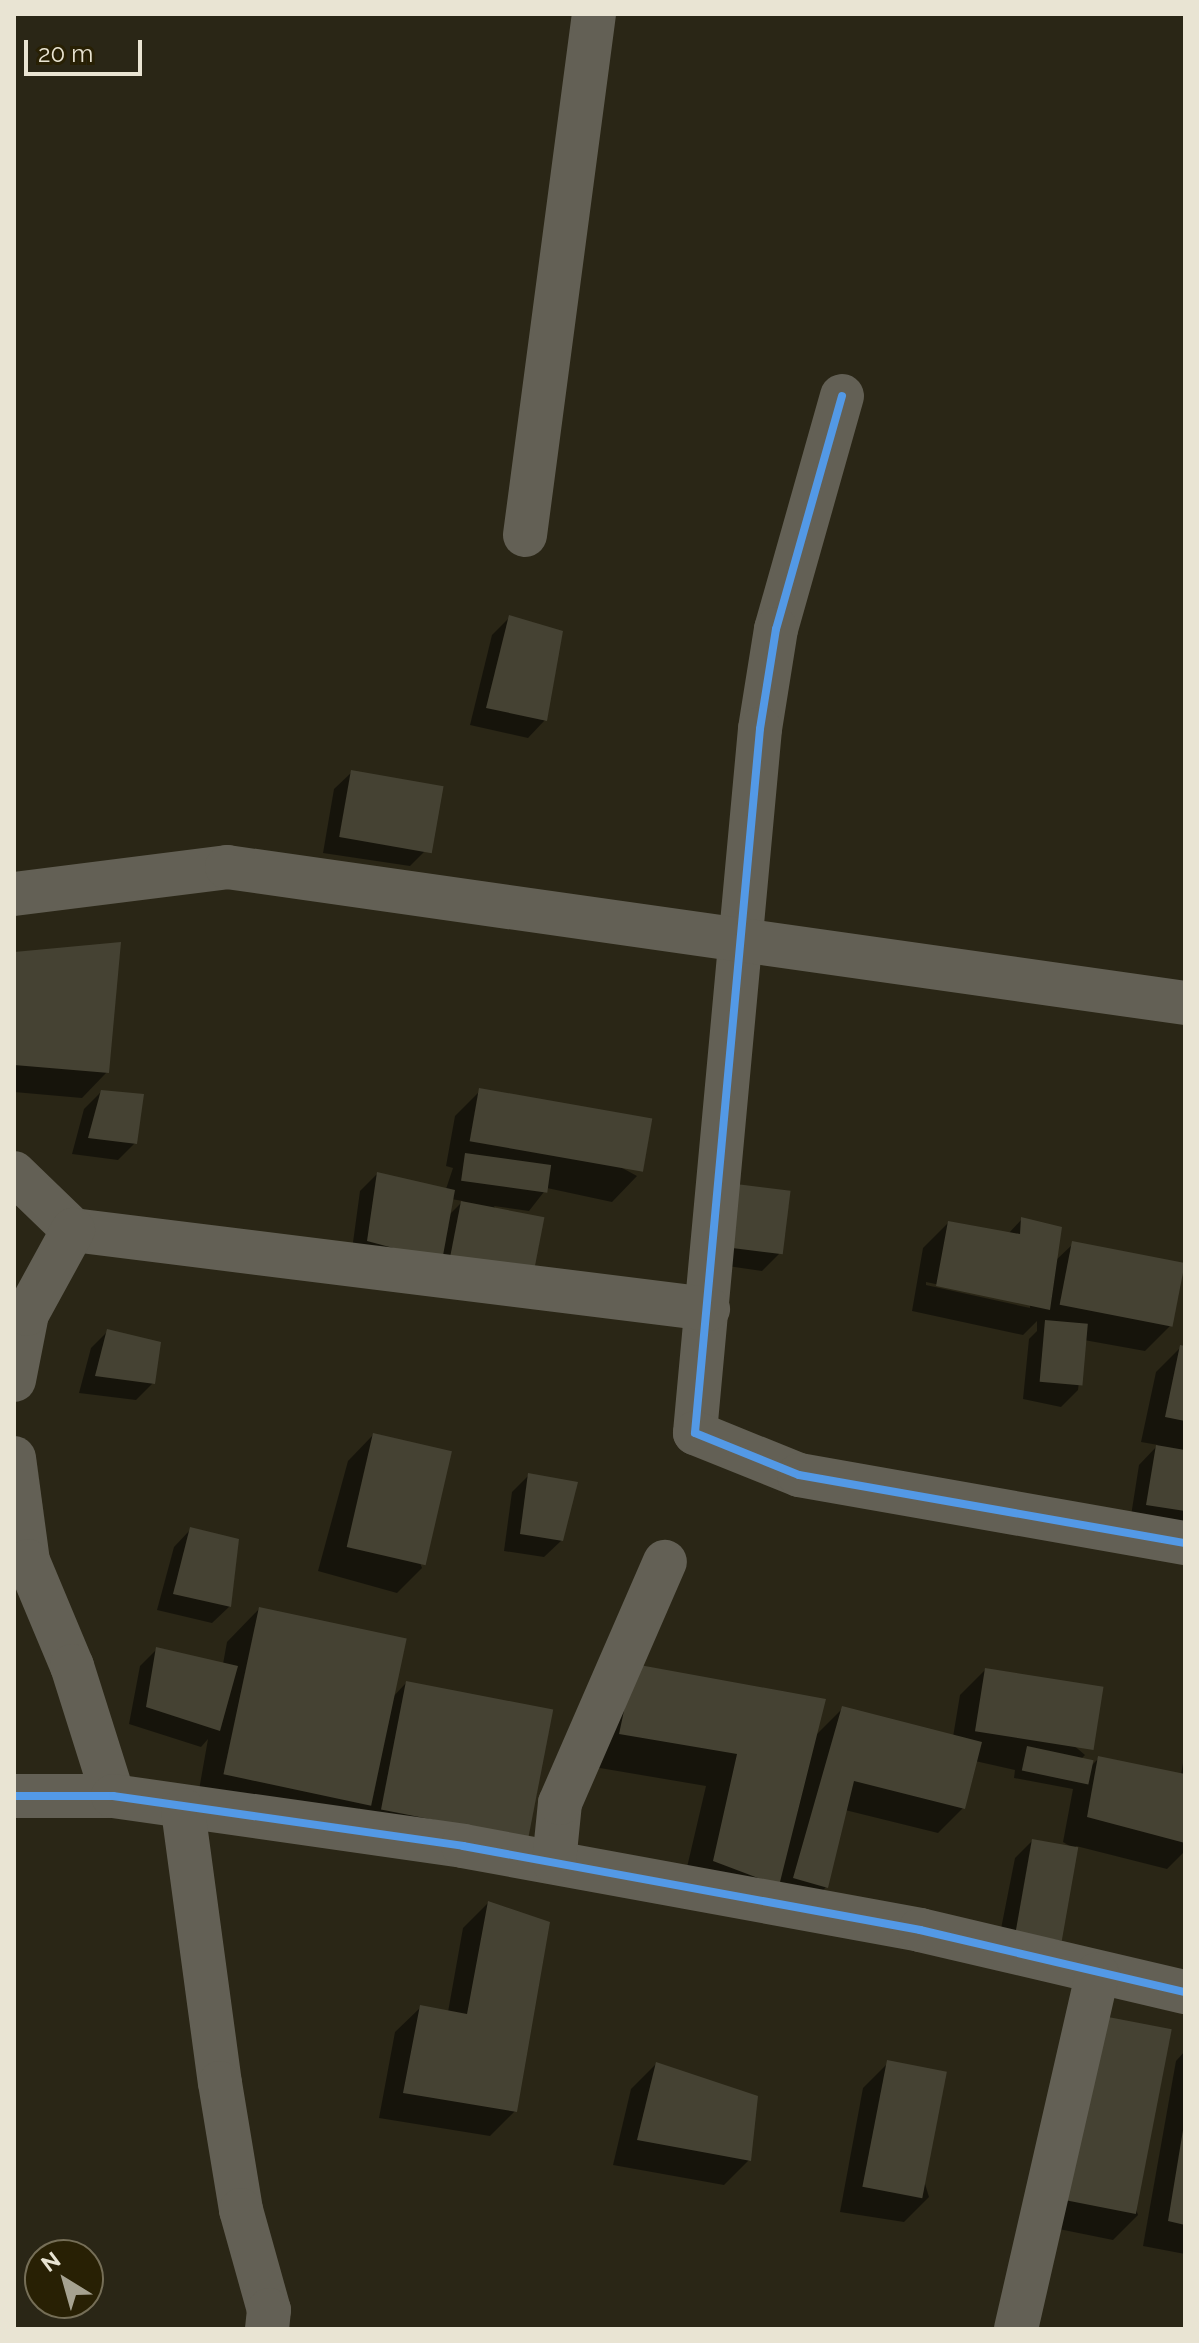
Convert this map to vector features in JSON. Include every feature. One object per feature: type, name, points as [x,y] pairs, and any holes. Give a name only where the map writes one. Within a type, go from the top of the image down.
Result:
[{"type":"street","points":[[525,535],[594,14]]},
{"type":"street","points":[[842,396],[776,629],[745,851],[741,940],[695,1433],[799,1475],[1185,1543]]},
{"type":"street","points":[[14,894],[227,867],[1185,1003]]},
{"type":"street","points":[[14,1173],[73,1230],[708,1309]]},
{"type":"street","points":[[14,1380],[27,1314],[73,1230]]},
{"type":"street","points":[[14,1458],[28,1561],[72,1666],[113,1796]]},
{"type":"street","points":[[554,1862],[560,1803],[665,1562]]},
{"type":"street","points":[[14,1796],[113,1796],[183,1810],[279,1819],[554,1862],[920,1930],[1097,1974],[1185,1992]]},
{"type":"street","points":[[183,1810],[220,2083],[241,2210],[269,2310],[267,2329]]},
{"type":"street","points":[[1016,2329],[1097,1974]]},
{"type":"building","points":[[509,615],[563,631],[547,721],[486,708]]},
{"type":"building","points":[[351,770],[444,786],[432,853],[339,837]]},
{"type":"building","points":[[121,942],[109,1073],[14,1065],[14,952]]},
{"type":"building","points":[[479,1088],[652,1119],[643,1172],[470,1141]]},
{"type":"building","points":[[101,1090],[144,1094],[137,1144],[88,1138]]},
{"type":"building","points":[[465,1153],[551,1165],[547,1193],[461,1181]]},
{"type":"building","points":[[377,1172],[455,1190],[442,1261],[367,1241]]},
{"type":"building","points":[[728,1183],[791,1191],[783,1254],[720,1247]]},
{"type":"building","points":[[461,1201],[544,1217],[534,1273],[450,1257]]},
{"type":"building","points":[[1021,1217],[1062,1227],[1050,1310],[936,1286],[948,1221],[1020,1234]]},
{"type":"building","points":[[1072,1241],[1185,1263],[1172,1327],[1060,1305]]},
{"type":"building","points":[[1045,1320],[1088,1324],[1082,1386],[1040,1382]]},
{"type":"building","points":[[107,1329],[161,1342],[155,1384],[95,1376]]},
{"type":"building","points":[[1180,1345],[1185,1346],[1185,1421],[1165,1417]]},
{"type":"building","points":[[373,1433],[452,1451],[426,1565],[347,1547]]},
{"type":"building","points":[[1156,1445],[1185,1450],[1185,1511],[1146,1505]]},
{"type":"building","points":[[528,1473],[578,1482],[563,1541],[520,1534]]},
{"type":"building","points":[[190,1527],[239,1539],[231,1607],[173,1594]]},
{"type":"building","points":[[259,1607],[407,1638],[371,1806],[223,1774]]},
{"type":"building","points":[[156,1647],[238,1666],[220,1731],[146,1707]]},
{"type":"building","points":[[634,1664],[826,1699],[779,1886],[713,1861],[737,1754],[619,1734]]},
{"type":"building","points":[[985,1668],[1104,1687],[1094,1750],[975,1731]]},
{"type":"building","points":[[406,1681],[553,1710],[528,1838],[381,1810]]},
{"type":"building","points":[[842,1706],[982,1742],[965,1809],[854,1781],[828,1888],[793,1878]]},
{"type":"building","points":[[1027,1746],[1094,1760],[1088,1785],[1022,1770]]},
{"type":"building","points":[[1098,1756],[1185,1774],[1185,1843],[1087,1817]]},
{"type":"building","points":[[1032,1839],[1078,1847],[1062,1941],[1016,1933]]},
{"type":"building","points":[[488,1901],[550,1922],[517,2112],[403,2093],[420,2005],[467,2014]]},
{"type":"building","points":[[1103,2016],[1172,2029],[1136,2214],[1067,2201]]},
{"type":"building","points":[[887,2060],[947,2072],[922,2198],[862,2187]]},
{"type":"building","points":[[656,2062],[758,2096],[751,2161],[637,2140]]},
{"type":"building","points":[[1185,2130],[1185,2225],[1168,2221]]},
{"type":"cycle path","points":[[842,396],[776,629],[760,729],[695,1433],[799,1475],[1185,1543]]},
{"type":"cycle path","points":[[14,1796],[113,1796],[463,1846],[920,1930],[1185,1992]]}]
